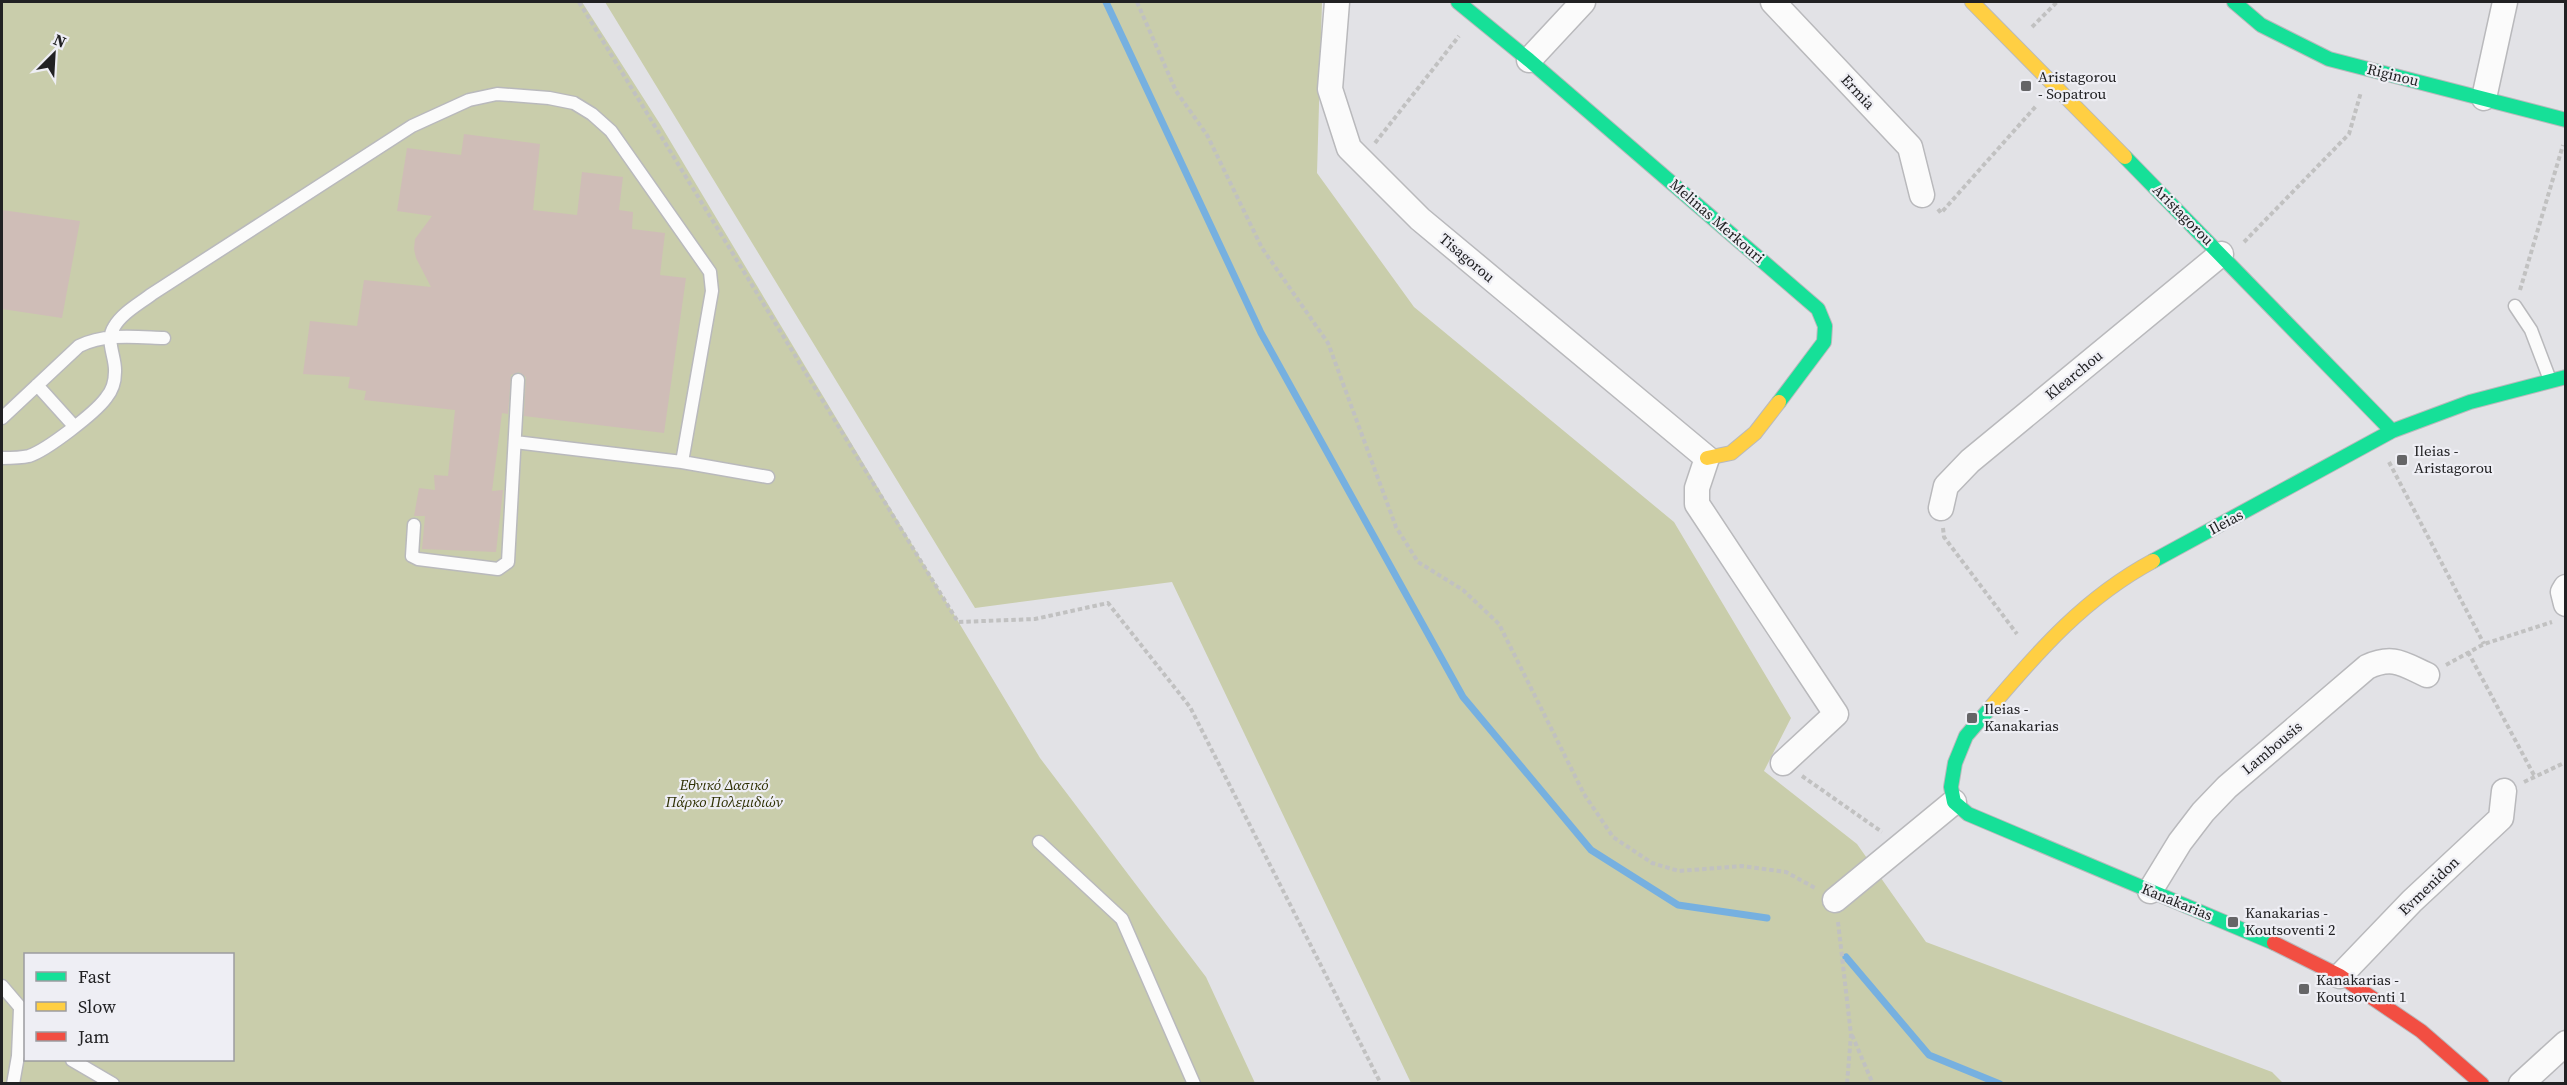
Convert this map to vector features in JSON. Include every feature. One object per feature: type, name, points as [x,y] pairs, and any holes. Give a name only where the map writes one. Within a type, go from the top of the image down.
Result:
[{"type":"street","name":"Tisagorou","points":[[1336,2],[1330,89],[1349,148],[1420,219],[1707,458]]},
{"type":"street","name":"Melinas Merkouri","points":[[1458,2],[1814,304],[1824,317],[1827,331],[1824,342],[1755,434],[1731,453],[1707,458]]},
{"type":"street","points":[[1529,60],[1583,2]]},
{"type":"street","name":"Ermia","points":[[1773,2],[1910,147],[1922,195]]},
{"type":"street","name":"Aristagorou","points":[[1972,2],[2224,257],[2392,432]]},
{"type":"street","name":"Riginou","points":[[2234,2],[2260,25],[2329,59],[2565,120]]},
{"type":"street","points":[[2484,98],[2505,2]]},
{"type":"street","name":"Klearchou","points":[[1941,508],[1946,486],[1970,460],[2224,257]]},
{"type":"street","name":"Ileias","points":[[1954,802],[1951,787],[1955,763],[1965,736],[2034,656],[2072,617],[2125,576],[2392,432],[2470,402],[2565,377]]},
{"type":"street","points":[[1707,458],[1697,488],[1696,504],[1836,714],[1784,764]]},
{"type":"street","points":[[2560,612],[2565,588]]},
{"type":"street","name":"Lambousis","points":[[2150,891],[2180,842],[2203,812],[2227,787],[2367,667],[2383,660],[2394,660],[2427,675]]},
{"type":"street","name":"Evmenidon","points":[[2340,976],[2412,901],[2501,818],[2504,791]]},
{"type":"street","points":[[1836,900],[1954,802]]},
{"type":"street","name":"Kanakarias","points":[[1954,802],[1968,814],[2250,931],[2340,976],[2421,1031],[2482,1083]]},
{"type":"street","points":[[2521,1083],[2565,1043]]},
{"type":"lane","points":[[2,458],[34,453],[52,444],[106,399],[113,387],[115,372],[110,337],[121,317],[152,294],[428,116],[469,100],[496,94],[549,98],[573,103],[592,114],[611,131],[710,272],[712,291],[682,462]]},
{"type":"lane","points":[[2516,306],[2531,330],[2551,381]]},
{"type":"lane","points":[[2,418],[79,346],[94,339],[110,337],[164,338]]},
{"type":"lane","points":[[414,525],[411,550],[412,556],[418,559],[498,569],[508,562],[518,380]]},
{"type":"lane","points":[[37,385],[74,426]]},
{"type":"lane","points":[[515,442],[682,462],[768,477]]},
{"type":"lane","points":[[1039,842],[1122,919],[1194,1083]]},
{"type":"lane","points":[[2,987],[23,1011],[13,1083]]},
{"type":"lane","points":[[75,1061],[86,1070],[113,1083]]},
{"type":"path","points":[[579,2],[958,621],[1035,619],[1108,603],[1190,707],[1381,1083]]},
{"type":"path","points":[[1137,2],[1176,91],[1207,135],[1262,248],[1328,343],[1396,527],[1418,562],[1463,590],[1499,624],[1584,794],[1613,837],[1652,863],[1679,871],[1742,866],[1786,872],[1836,900],[1851,1035],[1847,1083]]},
{"type":"path","points":[[2015,45],[2057,2]]},
{"type":"path","points":[[1362,160],[1475,15]]},
{"type":"path","points":[[2224,257],[2349,134],[2368,69]]},
{"type":"path","points":[[1922,195],[1941,213],[2055,85]]},
{"type":"path","points":[[2516,306],[2565,135]]},
{"type":"path","points":[[2378,440],[2484,644]]},
{"type":"path","points":[[1941,508],[1944,537],[2034,656]]},
{"type":"path","points":[[2427,675],[2484,644],[2560,612]]},
{"type":"path","points":[[2468,652],[2535,777]]},
{"type":"path","points":[[2504,791],[2565,762]]},
{"type":"path","points":[[1784,764],[1886,835]]},
{"type":"path","points":[[1851,1035],[1873,1083]]},
{"type":"green space","name":"Εθνικό Δασικό Πάρκο Πολεμιδιών","points":[[2,2],[582,2],[660,124],[1040,758],[1206,977],[1255,1083],[2,1083]]},
{"type":"green space","points":[[605,2],[1322,2],[1317,173],[1414,307],[1674,522],[1791,718],[1764,771],[1857,844],[1926,942],[2272,1072],[2283,1083],[1411,1083],[1172,582],[975,608]]},
{"type":"building","points":[[464,134],[540,144],[533,210],[577,215],[582,172],[623,177],[619,210],[633,212],[632,229],[665,233],[660,275],[686,278],[664,433],[524,416],[526,377],[519,372],[511,375],[508,414],[502,413],[492,491],[503,490],[496,552],[422,549],[425,516],[414,516],[419,488],[435,490],[434,475],[448,476],[455,410],[364,400],[366,391],[348,388],[350,377],[303,374],[310,321],[357,326],[364,280],[431,287],[416,258],[414,249],[415,239],[432,216],[397,211],[407,148],[461,155]]},
{"type":"building","points":[[2,210],[80,221],[62,318],[2,309]]},
{"type":"waterway","points":[[1106,2],[1261,333],[1463,697],[1591,850],[1678,905],[1767,918]]},
{"type":"waterway","points":[[1846,957],[1929,1055],[2000,1084]]},
{"type":"traffic: fast","points":[[1458,2],[1529,60],[1818,309],[1825,326],[1824,342],[1779,402]]},
{"type":"traffic: fast","points":[[2234,2],[2261,25],[2329,59],[2566,120]]},
{"type":"traffic: fast","points":[[2125,157],[2392,431]]},
{"type":"traffic: fast","points":[[2153,561],[2392,431],[2470,402],[2566,377]]},
{"type":"traffic: fast","points":[[1991,707],[1966,736],[1955,763],[1951,787],[1954,802],[1968,814],[2274,943]]},
{"type":"traffic: slow","points":[[1972,2],[2125,157]]},
{"type":"traffic: slow","points":[[1707,458],[1731,453],[1755,433],[1779,402]]},
{"type":"traffic: slow","points":[[1991,707],[2065,626],[2106,591],[2153,561]]},
{"type":"traffic: jam","points":[[2274,943],[2340,976],[2421,1031],[2482,1084]]},
{"type":"place","name":"Aristagorou - Sopatrou","points":[[2026,86]]},
{"type":"place","name":"Ileias - Aristagorou","points":[[2402,460]]},
{"type":"place","name":"Ileias - Kanakarias","points":[[1972,718]]},
{"type":"place","name":"Kanakarias - Koutsoventi 2","points":[[2233,922]]},
{"type":"place","name":"Kanakarias - Koutsoventi 1","points":[[2304,989]]}]
